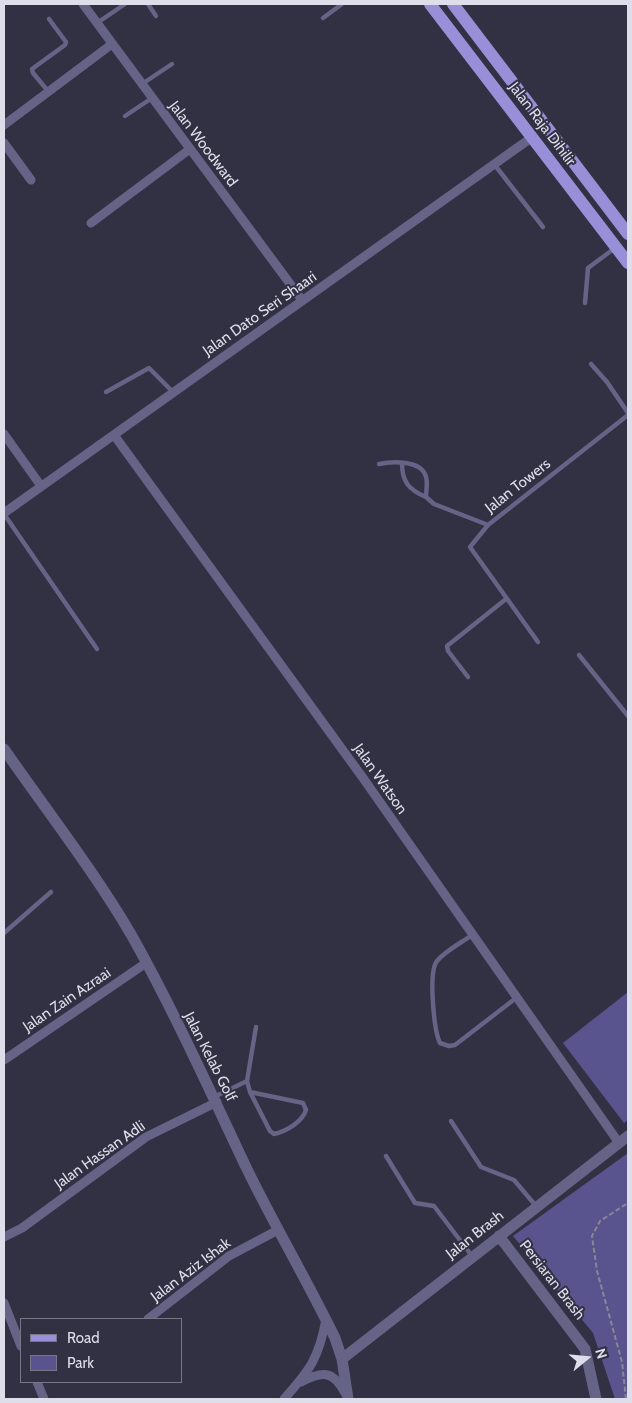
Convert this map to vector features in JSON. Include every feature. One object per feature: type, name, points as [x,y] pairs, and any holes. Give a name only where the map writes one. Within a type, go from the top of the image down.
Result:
[{"type":"main road","name":"Jalan Raja Dihilir","points":[[430,4],[628,263]]},
{"type":"main road","name":"Jalan Raja Dihilir","points":[[453,4],[628,234]]},
{"type":"street","name":"Jalan Woodward","points":[[83,4],[302,300]]},
{"type":"street","points":[[4,124],[112,44]]},
{"type":"street","name":"Jalan Dato Seri Shaari","points":[[4,513],[532,138]]},
{"type":"street","points":[[4,143],[31,180]]},
{"type":"street","points":[[91,223],[190,149]]},
{"type":"street","points":[[4,434],[41,486]]},
{"type":"street","name":"Jalan Watson","points":[[114,435],[363,778],[516,998],[624,1140]]},
{"type":"street","name":"Jalan Kelab Golf","points":[[4,749],[88,870],[131,935],[146,963],[278,1230],[326,1319],[342,1358],[348,1399]]},
{"type":"street","name":"Jalan Zain Azraai","points":[[4,1060],[146,963]]},
{"type":"street","name":"Jalan Hassan Adli","points":[[4,1237],[22,1228],[146,1137],[215,1100]]},
{"type":"street","name":"Jalan Brash","points":[[342,1358],[536,1206],[624,1140]]},
{"type":"street","name":"Jalan Aziz Ishak","points":[[149,1318],[229,1256],[278,1230]]},
{"type":"street","name":"Persiaran Brash","points":[[499,1236],[586,1349],[596,1399]]},
{"type":"street","points":[[4,1304],[20,1344]]},
{"type":"street","points":[[284,1399],[301,1382],[315,1360],[321,1346],[326,1319]]},
{"type":"street","points":[[301,1382],[316,1374],[329,1375],[338,1381],[348,1399]]},
{"type":"street","points":[[39,1383],[44,1399]]},
{"type":"lane","points":[[97,23],[125,4]]},
{"type":"lane","points":[[148,4],[156,16]]},
{"type":"lane","points":[[323,18],[342,4]]},
{"type":"lane","points":[[48,91],[33,73],[32,69],[66,45],[66,42],[49,19]]},
{"type":"lane","points":[[142,84],[172,64]]},
{"type":"lane","points":[[125,116],[152,98]]},
{"type":"lane","points":[[494,164],[543,227]]},
{"type":"lane","points":[[585,303],[588,268],[616,248]]},
{"type":"lane","points":[[591,364],[607,382],[628,414]]},
{"type":"lane","points":[[106,392],[149,368],[173,392]]},
{"type":"lane","name":"Jalan Towers","points":[[402,463],[403,481],[408,486],[434,504],[488,525],[628,414]]},
{"type":"lane","points":[[379,464],[402,463],[416,466],[424,471],[427,478],[426,497]]},
{"type":"lane","points":[[4,513],[98,649]]},
{"type":"lane","points":[[488,525],[470,548],[538,642]]},
{"type":"lane","points":[[468,677],[448,651],[447,646],[506,599]]},
{"type":"lane","points":[[579,655],[628,716]]},
{"type":"lane","points":[[4,934],[51,892]]},
{"type":"lane","points":[[472,935],[437,962],[432,972],[436,1031],[440,1043],[449,1046],[455,1045],[516,998]]},
{"type":"lane","points":[[250,1092],[303,1103],[306,1110],[303,1118],[280,1133],[274,1134],[270,1131],[250,1092],[247,1081],[256,1027]]},
{"type":"lane","points":[[215,1100],[247,1081]]},
{"type":"lane","points":[[452,1121],[481,1167],[514,1180],[536,1206]]},
{"type":"lane","points":[[386,1156],[415,1203],[434,1206],[472,1256]]},
{"type":"path","points":[[626,1399],[622,1362],[597,1271],[592,1236],[600,1221],[628,1203]]},
{"type":"green space","points":[[628,992],[628,1120],[624,1123],[563,1043]]},
{"type":"green space","points":[[628,1153],[628,1399],[615,1399],[593,1333],[513,1236]]}]
